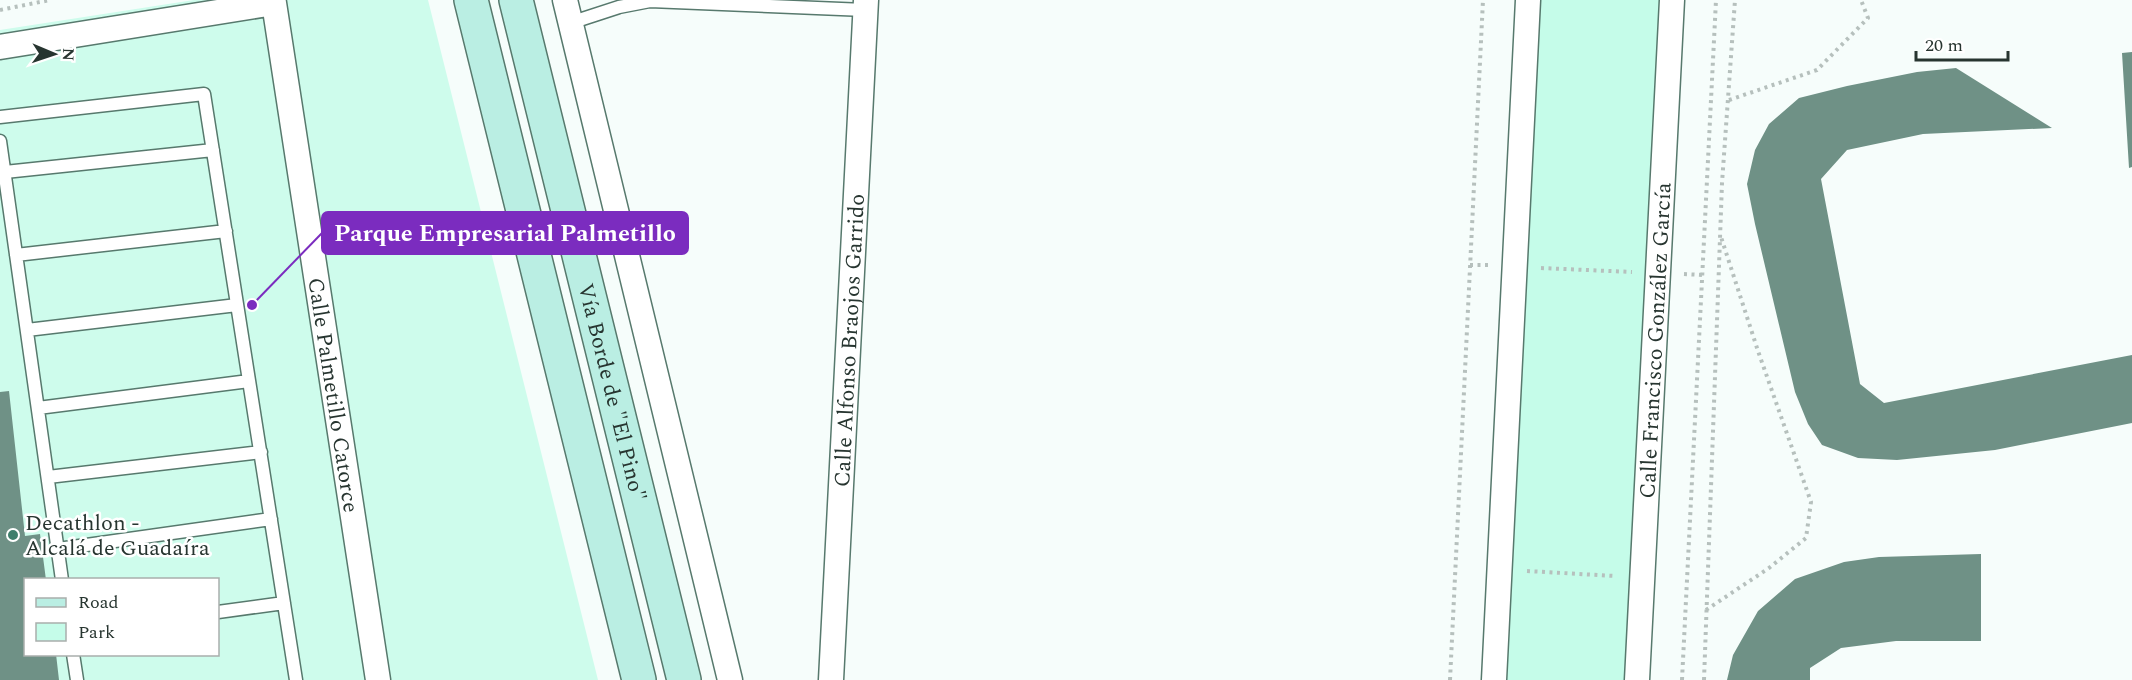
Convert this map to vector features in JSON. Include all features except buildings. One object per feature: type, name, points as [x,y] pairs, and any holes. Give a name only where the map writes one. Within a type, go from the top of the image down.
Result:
[{"type":"main road","name":"Vía Borde de \"El Pino\"","points":[[471,0],[639,680]]},
{"type":"main road","name":"Vía Borde de \"El Pino\"","points":[[516,0],[684,680]]},
{"type":"street","points":[[1494,680],[1528,0]]},
{"type":"street","name":"Calle Francisco González García","points":[[1637,680],[1672,0]]},
{"type":"street","name":"Calle Palmetillo Catorce","points":[[0,47],[274,3],[378,680]]},
{"type":"street","name":"Calle Alfonso Braojos Garrido","points":[[831,680],[866,5]]},
{"type":"street","points":[[568,11],[730,680]]},
{"type":"lane","points":[[568,11],[619,7],[650,0],[866,5]]},
{"type":"lane","points":[[0,117],[204,94],[272,519],[294,680]]},
{"type":"lane","points":[[0,141],[62,578]]},
{"type":"lane","points":[[5,172],[213,150]]},
{"type":"lane","points":[[16,255],[226,231]]},
{"type":"lane","points":[[27,330],[237,305]]},
{"type":"lane","points":[[38,408],[249,381]]},
{"type":"lane","points":[[48,477],[261,452]]},
{"type":"lane","points":[[58,549],[272,519]]},
{"type":"lane","points":[[219,612],[284,603]]},
{"type":"lane","points":[[73,656],[77,680]]},
{"type":"path","points":[[0,10],[50,0]]},
{"type":"path","points":[[1450,680],[1484,0]]},
{"type":"path","points":[[1682,680],[1716,0]]},
{"type":"path","points":[[1704,680],[1722,183],[1735,0]]},
{"type":"path","points":[[1729,100],[1817,70],[1868,18],[1861,0]]},
{"type":"path","points":[[1706,610],[1770,568],[1806,538],[1811,502],[1758,351],[1720,233]]},
{"type":"path","points":[[1470,265],[1497,266]]},
{"type":"path","points":[[1535,268],[1636,272]]},
{"type":"path","points":[[1522,570],[1622,576]]},
{"type":"shaded area","points":[[194,0],[428,0],[598,680],[0,680],[0,30]]},
{"type":"green space","points":[[1528,0],[1673,0],[1637,680],[1494,680]]},
{"type":"place","name":"Parque Empresarial Palmetillo","points":[[252,305]]},
{"type":"place","name":"Decathlon - Alcalá de Guadaíra","points":[[13,535]]}]
